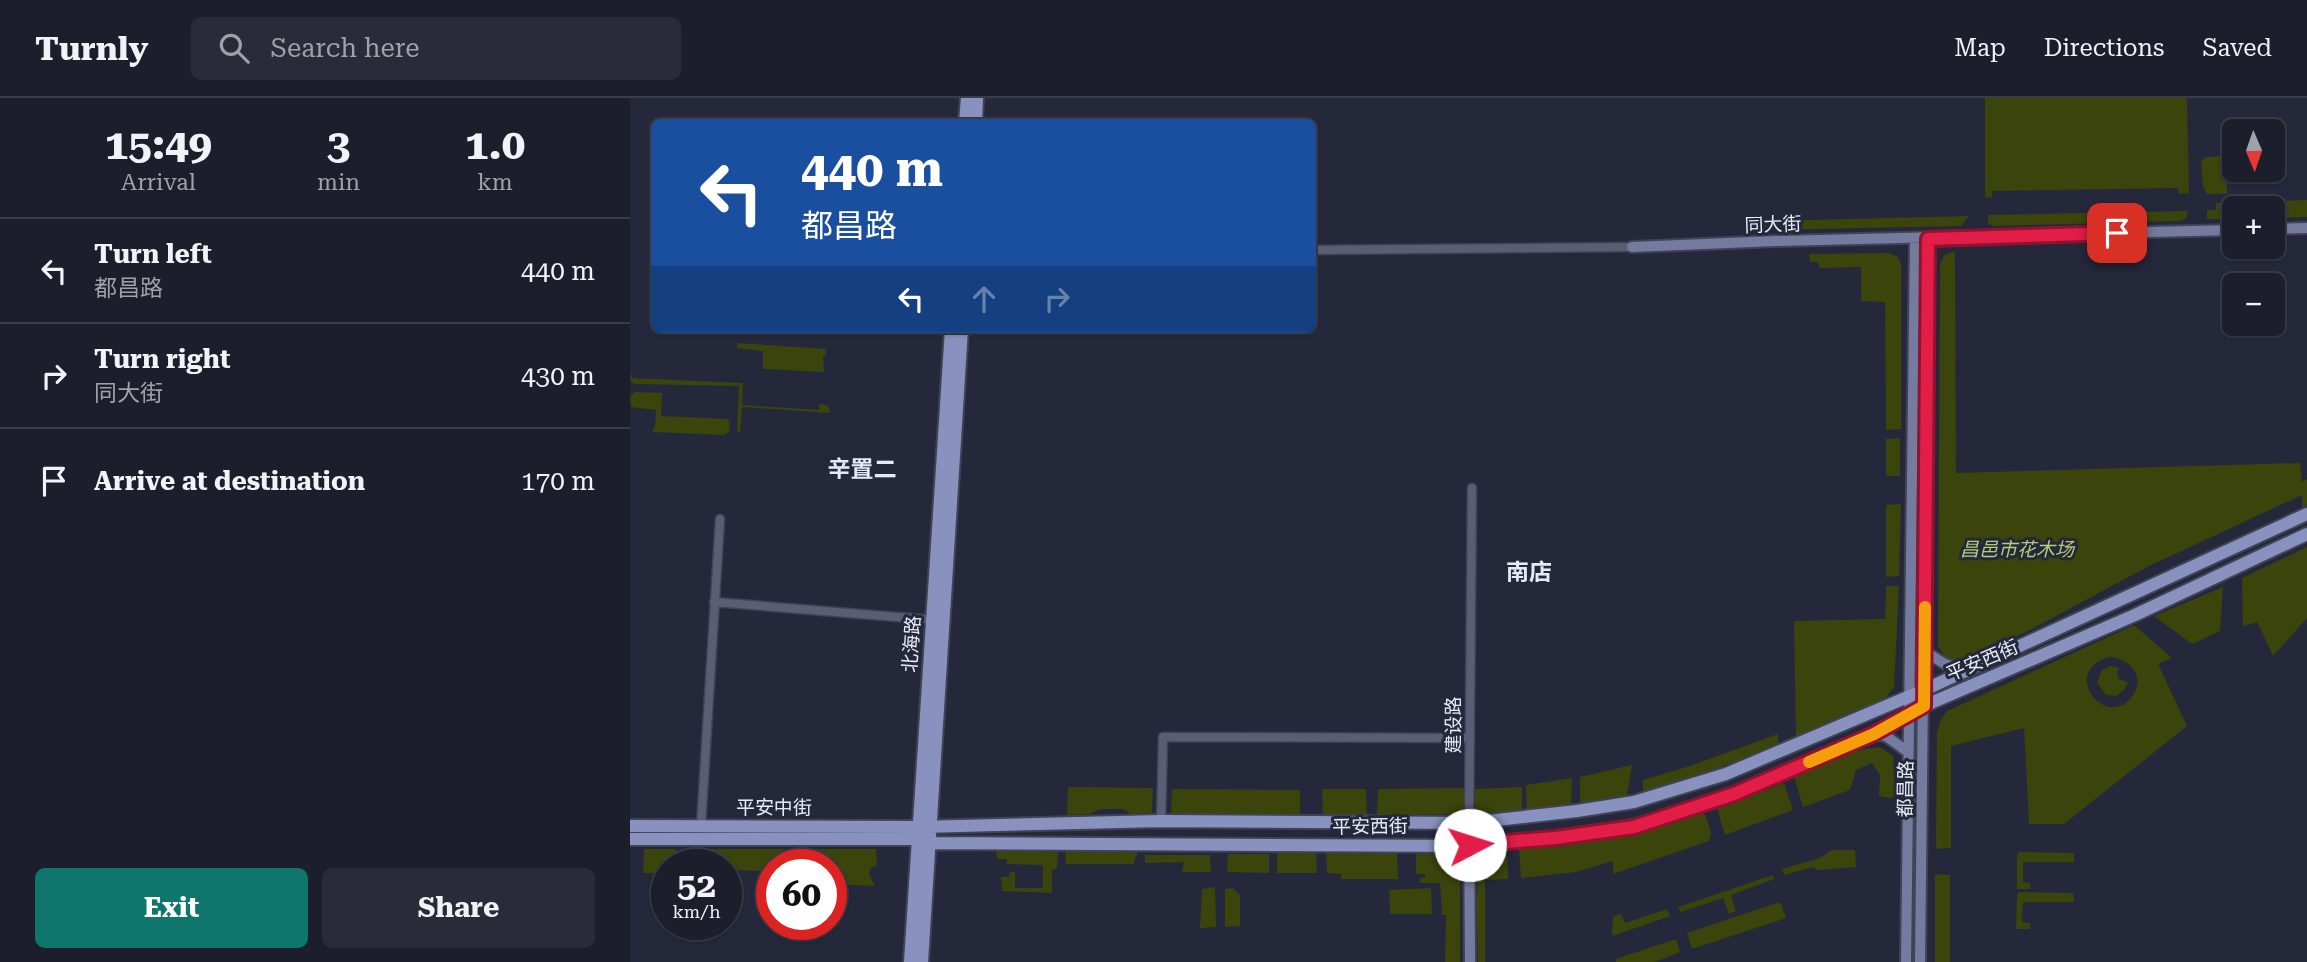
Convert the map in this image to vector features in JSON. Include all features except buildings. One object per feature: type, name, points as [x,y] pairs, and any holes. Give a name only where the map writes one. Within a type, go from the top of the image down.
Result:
[{"type":"main road","points":[[965,119],[967,98]]},
{"type":"main road","points":[[976,119],[977,98]]},
{"type":"main road","name":"北海路","points":[[938,620],[951,333]]},
{"type":"main road","name":"北海路","points":[[910,962],[924,834],[962,333]]},
{"type":"main road","name":"平安西街","points":[[924,834],[1161,821],[1469,823],[1634,802],[1726,774],[1924,690],[2307,514]]},
{"type":"main road","name":"平安西街","points":[[924,834],[1220,846],[1470,845],[1555,838],[1634,827],[1734,794],[1874,734],[1924,706],[2135,615],[2307,534]]},
{"type":"main road","name":"平安中街","points":[[630,826],[924,834]]},
{"type":"main road","name":"北海路","points":[[922,962],[924,834]]},
{"type":"main road","name":"平安中街","points":[[630,838],[924,834]]},
{"type":"street","points":[[2285,229],[2307,228]]},
{"type":"street","name":"同大街","points":[[1316,250],[1632,247],[2222,230]]},
{"type":"street","name":"都昌路","points":[[1906,962],[1915,239]]},
{"type":"street","name":"都昌路","points":[[1920,962],[1928,239]]},
{"type":"street","name":"建设路","points":[[1470,962],[1472,488]]},
{"type":"street","points":[[701,826],[720,519]]},
{"type":"street","points":[[713,602],[938,620]]},
{"type":"street","points":[[1924,651],[1945,664],[1964,670]]},
{"type":"street","points":[[1874,734],[1886,736],[1908,752]]},
{"type":"street","points":[[1161,821],[1163,737],[1470,737]]},
{"type":"green space","points":[[1985,98],[2187,98],[2189,193],[2179,194],[2178,188],[1992,191],[1992,198],[1985,197]]},
{"type":"green space","points":[[2222,156],[2222,182],[2227,182],[2227,194],[2207,194],[2203,187],[2201,162],[2206,157]]},
{"type":"green space","points":[[2307,200],[2307,217],[2285,218],[2285,201]]},
{"type":"green space","points":[[2216,203],[2222,203],[2222,219],[2207,219],[2207,210],[2216,210]]},
{"type":"green space","points":[[2188,211],[2186,218],[2180,221],[1988,224],[1988,215]]},
{"type":"green space","points":[[1969,216],[1961,226],[1762,230],[1763,221]]},
{"type":"green space","name":"昌邑市花木场","points":[[1955,251],[1956,473],[2300,463],[2302,482],[2307,479],[2307,505],[2302,508],[2302,495],[2149,566],[2030,630],[1960,662],[1947,659],[1938,647],[1940,264],[1944,255]]},
{"type":"green space","points":[[1889,253],[1898,257],[1901,264],[1901,429],[1886,430],[1885,302],[1861,301],[1861,267],[1820,268],[1818,262],[1810,262],[1809,254]]},
{"type":"green space","points":[[738,343],[826,349],[826,355],[823,356],[824,372],[763,369],[763,351],[737,348]]},
{"type":"green space","points":[[632,372],[632,378],[743,383],[742,405],[819,410],[819,404],[828,405],[830,413],[742,407],[740,433],[737,431],[739,386],[634,384],[630,380]]},
{"type":"green space","points":[[635,392],[662,393],[661,416],[727,419],[730,422],[729,432],[724,435],[652,432],[656,410],[631,407],[630,396]]},
{"type":"green space","points":[[1900,438],[1900,476],[1886,476],[1886,439]]},
{"type":"green space","points":[[1901,504],[1899,576],[1886,577],[1886,505]]},
{"type":"green space","points":[[2307,547],[2307,618],[2273,656],[2257,622],[2243,626],[2242,578]]},
{"type":"green space","points":[[1886,586],[1899,586],[1894,687],[1886,698],[1796,739],[1794,621],[1885,619]]},
{"type":"green space","points":[[2223,587],[2220,631],[2192,644],[2154,616]]},
{"type":"green space","points":[[2134,625],[2172,658],[2158,664],[2187,726],[2064,824],[2029,824],[2024,728],[1951,746],[1951,848],[1936,849],[1937,732],[1947,711]],"holes":[[[2109,657],[2116,658],[2133,669],[2137,681],[2133,695],[2123,705],[2112,707],[2101,704],[2092,696],[2088,675],[2094,664]]]},
{"type":"green space","points":[[2111,666],[2119,668],[2119,679],[2128,682],[2124,690],[2116,696],[2106,695],[2097,683],[2102,670]]},
{"type":"green space","points":[[1778,734],[1778,745],[1691,778],[1643,791],[1643,780]]},
{"type":"green space","points":[[1880,747],[1893,756],[1895,796],[1879,796],[1880,775],[1872,763],[1856,770],[1850,790],[1803,807],[1794,777],[1859,750]]},
{"type":"green space","points":[[1632,765],[1627,796],[1580,805],[1580,777]]},
{"type":"green space","points":[[1572,778],[1571,806],[1527,811],[1526,785]]},
{"type":"green space","points":[[1784,783],[1793,810],[1725,835],[1717,809]]},
{"type":"green space","points":[[1068,787],[1153,788],[1152,813],[1131,814],[1122,809],[1101,809],[1089,814],[1067,815]]},
{"type":"green space","points":[[1522,787],[1522,812],[1475,816],[1475,789]]},
{"type":"green space","points":[[1466,788],[1466,814],[1377,815],[1378,789]]},
{"type":"green space","points":[[1172,789],[1300,790],[1300,814],[1171,815]]},
{"type":"green space","points":[[1322,789],[1366,789],[1367,815],[1323,815]]},
{"type":"green space","points":[[1704,812],[1711,831],[1709,841],[1613,874],[1613,861],[1576,872],[1521,878],[1519,850],[1636,833]]},
{"type":"green space","points":[[644,849],[651,849],[651,873],[643,873]]},
{"type":"green space","points":[[742,849],[756,849],[756,871],[742,870]]},
{"type":"green space","points":[[847,849],[876,849],[877,866],[871,868],[869,874],[875,886],[847,885]]},
{"type":"green space","points":[[1507,849],[1508,879],[1485,880],[1485,962],[1478,962],[1477,904],[1482,861],[1487,852]]},
{"type":"green space","points":[[996,850],[1058,851],[1057,868],[1052,870],[1052,893],[1002,891],[1001,877],[1009,877],[1010,872],[1015,872],[1015,888],[1043,888],[1043,865],[1007,864],[1007,859],[997,859]]},
{"type":"green space","points":[[1137,850],[1134,864],[1066,864],[1065,851]]},
{"type":"green space","points":[[1832,850],[1855,850],[1856,867],[1817,870],[1814,867],[1784,875],[1782,869],[1820,858]]},
{"type":"green space","points":[[1326,852],[1397,853],[1398,879],[1341,879],[1341,874],[1327,873]]},
{"type":"green space","points":[[2019,852],[2074,853],[2074,862],[2023,862],[2023,882],[2030,883],[2030,889],[2017,889]]},
{"type":"green space","points":[[1277,853],[1316,853],[1317,873],[1277,873]]},
{"type":"green space","points":[[1439,853],[1453,858],[1460,871],[1460,962],[1445,962],[1446,915],[1442,915],[1440,883],[1420,883],[1420,878],[1425,878],[1425,874],[1416,874],[1416,854]]},
{"type":"green space","points":[[1228,854],[1269,854],[1269,873],[1227,872]]},
{"type":"green space","points":[[1145,855],[1210,855],[1211,872],[1182,872],[1184,862],[1145,863]]},
{"type":"green space","points":[[1935,874],[1950,875],[1950,962],[1935,962]]},
{"type":"green space","points":[[1773,875],[1774,879],[1731,895],[1736,911],[1729,914],[1723,898],[1681,912],[1678,907]]},
{"type":"green space","points":[[1215,887],[1216,927],[1200,928],[1202,889]]},
{"type":"green space","points":[[1233,888],[1240,895],[1240,926],[1225,927],[1225,889]]},
{"type":"green space","points":[[1431,888],[1432,914],[1390,914],[1389,890]]},
{"type":"green space","points":[[2019,892],[2073,893],[2074,902],[2023,902],[2022,922],[2030,923],[2030,929],[2016,929]]},
{"type":"green space","points":[[1780,902],[1786,918],[1692,949],[1687,933]]},
{"type":"green space","points":[[1667,909],[1670,916],[1612,936],[1613,916],[1621,914],[1625,923]]},
{"type":"green space","points":[[1676,939],[1680,952],[1655,962],[1616,962],[1616,959]]},
{"type":"slow traffic","points":[[1809,762],[1874,734],[1924,706],[1925,607]]},
{"type":"district","name":"辛置二","points":[[862,469]]},
{"type":"district","name":"南店","points":[[1529,572]]},
{"type":"route","points":[[1470,845],[1555,838],[1634,827],[1734,794],[1874,734],[1924,706],[1928,239],[2117,233]]}]
